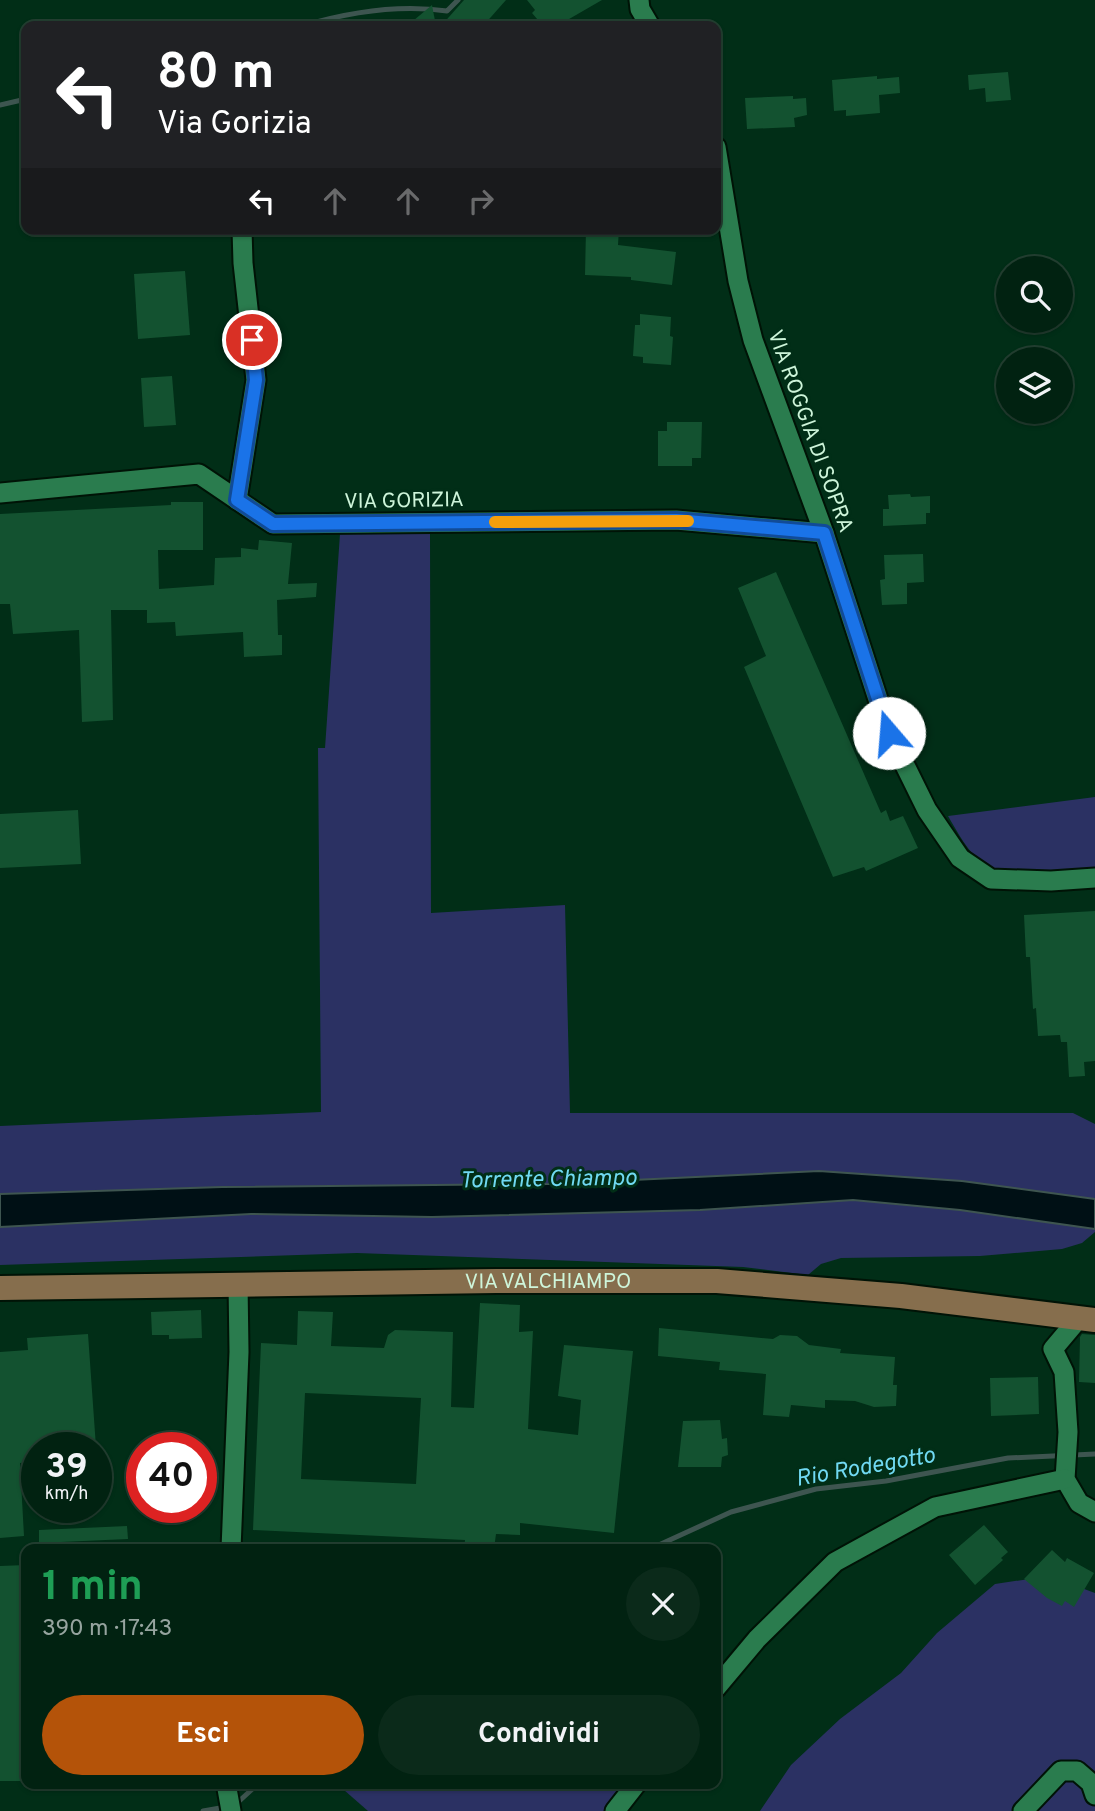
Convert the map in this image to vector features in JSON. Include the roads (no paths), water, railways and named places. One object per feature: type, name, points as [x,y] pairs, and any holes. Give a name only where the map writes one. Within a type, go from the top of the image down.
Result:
[{"type":"main road","name":"VIA VALCHIAMPO","points":[[0,1288],[239,1283],[718,1281],[901,1296],[1087,1318]]},
{"type":"street","points":[[639,0],[646,21]]},
{"type":"street","name":"VIA ROGGIA DI SOPRA","points":[[721,177],[738,281],[754,340],[824,533],[889,733],[927,810],[960,858],[991,879],[1051,881],[1095,878]]},
{"type":"street","points":[[237,500],[256,380],[242,235]]},
{"type":"street","name":"VIA GORIZIA","points":[[0,493],[199,474],[273,524],[676,520],[824,533]]},
{"type":"street","points":[[231,1544],[239,1283]]},
{"type":"street","points":[[1087,1318],[1053,1349],[1064,1372],[1068,1432],[1065,1479],[1079,1503],[1095,1512]]},
{"type":"street","points":[[721,1682],[757,1639],[835,1562],[934,1507],[1065,1479]]},
{"type":"street","points":[[1023,1811],[1061,1771],[1077,1771],[1091,1783],[1095,1795]]},
{"type":"street","points":[[227,1789],[231,1811]]},
{"type":"street","points":[[615,1811],[632,1789]]},
{"type":"waterway","points":[[322,21],[392,9],[447,11],[458,0]]},
{"type":"waterway","points":[[0,105],[21,100]]},
{"type":"waterway","name":"Rio Rodegotto","points":[[661,1544],[731,1512],[816,1489],[886,1481],[1008,1458],[1095,1454]]},
{"type":"waterway","name":"Rio Rodegotto","points":[[236,1804],[252,1789]]},
{"type":"waterway","name":"Rio Rodegotto","points":[[203,1811],[226,1807]]},
{"type":"water label","name":"Torrente Chiampo","points":[[548,1178]]}]
